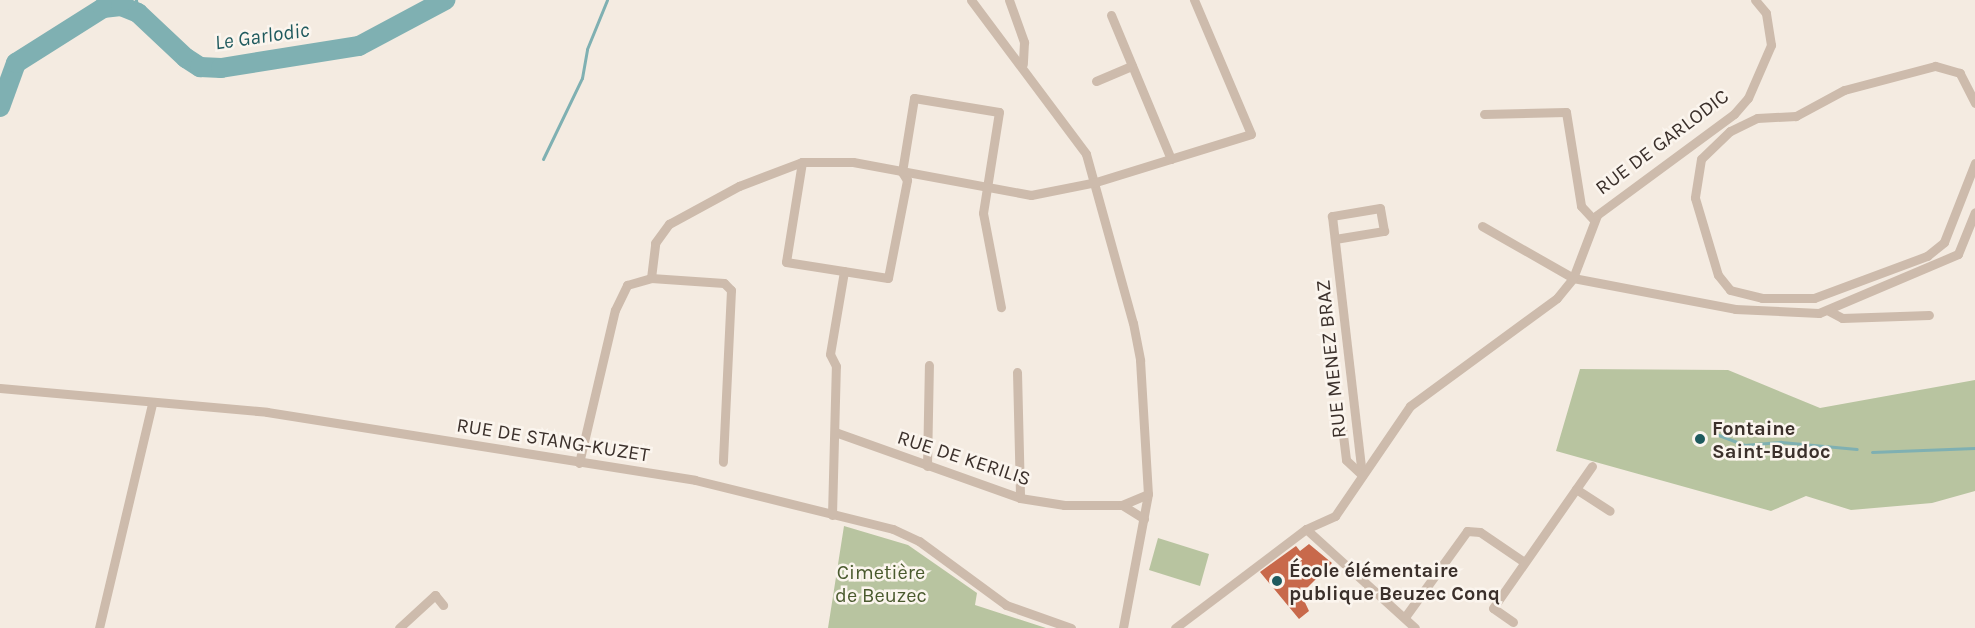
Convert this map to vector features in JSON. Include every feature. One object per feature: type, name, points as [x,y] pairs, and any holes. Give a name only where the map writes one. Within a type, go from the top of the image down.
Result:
[{"type":"street","points":[[971,0],[1023,64],[1086,154],[1096,182],[1140,360],[1148,494],[1123,628]]},
{"type":"street","points":[[1009,0],[1024,42],[1023,64]]},
{"type":"street","points":[[651,278],[655,243],[669,224],[739,186],[802,162],[853,162],[986,190],[1031,195],[1096,182],[1251,134],[1194,0]]},
{"type":"street","name":"RUE DE GARLODIC","points":[[1175,628],[1306,529],[1335,516],[1410,406],[1548,305],[1573,278],[1594,220],[1614,198],[1734,114],[1762,71],[1772,45],[1771,29],[1762,5],[1755,0]]},
{"type":"street","points":[[1111,15],[1171,159]]},
{"type":"street","points":[[1096,81],[1132,66]]},
{"type":"street","points":[[1975,103],[1960,73],[1923,66],[1844,90],[1796,116],[1757,118],[1730,131],[1701,159],[1695,198],[1718,275],[1730,290],[1762,298],[1814,298],[1928,256],[1944,242],[1975,163]]},
{"type":"street","points":[[802,162],[786,262],[888,278],[907,180],[902,172],[914,98],[999,112],[982,213],[1001,307]]},
{"type":"street","points":[[1484,114],[1566,112],[1581,206],[1594,220]]},
{"type":"street","points":[[1684,150],[1701,159]]},
{"type":"street","name":"RUE MENEZ BRAZ","points":[[1335,239],[1384,231],[1380,208],[1332,216],[1340,312],[1362,475]]},
{"type":"street","points":[[1829,311],[1876,286],[1958,254],[1975,212]]},
{"type":"street","points":[[1482,226],[1573,278],[1735,309],[1829,311],[1842,318],[1929,315]]},
{"type":"street","points":[[832,515],[836,366],[830,354],[844,271]]},
{"type":"street","points":[[579,463],[596,381],[615,310],[627,285],[651,278],[724,283],[731,290],[723,462]]},
{"type":"street","points":[[927,466],[929,365]]},
{"type":"street","points":[[1017,372],[1020,498]]},
{"type":"street","name":"RUE DE STANG-KUZET","points":[[0,388],[267,412],[695,480],[893,529],[919,541],[1006,605],[1071,628]]},
{"type":"street","points":[[99,628],[152,402]]},
{"type":"street","points":[[1342,427],[1346,460],[1362,475]]},
{"type":"street","name":"RUE DE KERILIS","points":[[835,432],[1020,498],[1064,505],[1122,505],[1148,494]]},
{"type":"street","points":[[1513,622],[1492,608],[1592,466]]},
{"type":"street","points":[[1576,489],[1610,511]]},
{"type":"street","points":[[1122,505],[1144,519]]},
{"type":"street","points":[[1306,529],[1415,628]]},
{"type":"street","points":[[1405,617],[1467,531],[1480,532],[1524,562]]},
{"type":"street","points":[[399,628],[435,595],[443,605]]},
{"type":"green space","points":[[1580,369],[1728,370],[1820,408],[1975,380],[1975,491],[1932,503],[1851,510],[1806,496],[1771,511],[1556,451]]},
{"type":"green space","name":"Cimetière de Beuzec","points":[[844,526],[908,545],[977,593],[975,605],[1046,628],[828,628]]},
{"type":"green space","points":[[1158,538],[1209,554],[1200,586],[1149,570]]},
{"type":"building","name":"École élémentaire publique Beuzec Conq","points":[[1309,544],[1332,563],[1301,594],[1309,611],[1299,619],[1260,572],[1296,546],[1300,551]]},
{"type":"waterway","points":[[136,0],[138,13]]},
{"type":"waterway","name":"Le Garlodic","points":[[0,107],[16,63],[103,8],[121,6],[138,13],[186,58],[200,67],[221,68],[359,46],[445,0]]},
{"type":"waterway","points":[[543,159],[582,78],[587,49],[607,0]]},
{"type":"waterway","points":[[1716,434],[1744,445],[1781,442],[1857,449]]},
{"type":"waterway","points":[[1872,452],[1975,448]]},
{"type":"place","name":"Fontaine Saint-Budoc","points":[[1700,439]]},
{"type":"place","name":"École élémentaire publique Beuzec Conq","points":[[1277,581]]}]
